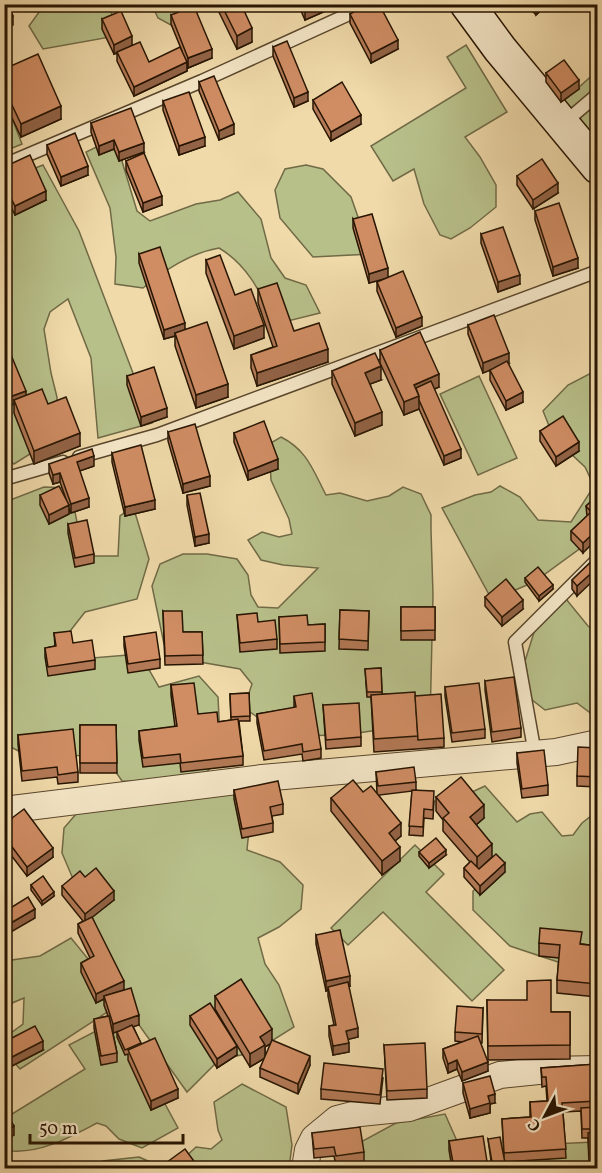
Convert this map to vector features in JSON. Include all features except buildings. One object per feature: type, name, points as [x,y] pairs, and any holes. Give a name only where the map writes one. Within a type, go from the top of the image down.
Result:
[{"type":"street","points":[[467,4],[500,49],[597,167]]},
{"type":"street","points":[[4,810],[250,779],[556,752],[597,743]]},
{"type":"street","points":[[305,1168],[308,1150],[314,1138],[338,1119],[360,1113],[410,1108],[500,1075],[548,1070],[597,1069]]},
{"type":"lane","points":[[4,165],[202,81],[371,4]]},
{"type":"lane","points":[[563,124],[597,94]]},
{"type":"lane","points":[[4,479],[157,435],[597,271]]},
{"type":"lane","points":[[535,754],[515,642],[597,559]]},
{"type":"green space","points":[[42,5],[110,5],[116,36],[43,49],[29,26]]},
{"type":"green space","points":[[152,5],[197,5],[193,37],[158,18]]},
{"type":"green space","points":[[466,45],[507,112],[465,137],[496,185],[496,207],[470,228],[451,239],[440,235],[424,204],[414,169],[393,181],[371,146],[466,88],[447,57]]},
{"type":"green space","points":[[597,71],[597,174],[545,118]]},
{"type":"green space","points":[[4,98],[22,144],[5,151],[4,151]]},
{"type":"green space","points":[[115,138],[137,211],[150,221],[196,204],[220,200],[238,192],[261,219],[271,258],[285,278],[306,285],[320,313],[276,324],[246,272],[219,248],[208,250],[178,263],[143,288],[115,284],[116,257],[110,208],[86,152]]},
{"type":"green space","points":[[43,165],[79,231],[152,423],[98,438],[91,358],[68,299],[50,312],[44,329],[57,397],[57,437],[14,464],[5,457],[5,180]]},
{"type":"green space","points":[[306,165],[323,169],[351,197],[371,254],[313,257],[280,218],[275,190],[285,169]]},
{"type":"green space","points":[[597,370],[597,536],[534,582],[492,600],[442,508],[475,495],[491,492],[500,486],[520,497],[538,520],[571,522],[594,486],[585,467],[554,438],[543,411],[568,385]]},
{"type":"green space","points":[[479,376],[517,458],[478,475],[440,394]]},
{"type":"green space","points":[[281,437],[303,454],[326,495],[340,493],[367,501],[389,496],[403,487],[421,494],[431,515],[433,595],[430,722],[345,735],[285,736],[244,708],[252,684],[240,669],[188,660],[164,644],[152,586],[160,564],[183,554],[207,554],[237,559],[248,575],[251,595],[258,607],[278,608],[318,568],[283,565],[261,560],[248,540],[262,532],[279,537],[292,534],[289,519],[271,480],[269,444]]},
{"type":"green space","points":[[44,487],[70,488],[84,556],[118,556],[120,516],[133,506],[149,559],[137,599],[85,612],[67,635],[68,660],[140,654],[159,687],[199,676],[218,697],[221,758],[197,781],[173,783],[122,781],[102,752],[62,758],[30,757],[5,744],[5,502]]},
{"type":"green space","points":[[566,599],[588,626],[597,633],[597,718],[577,703],[545,710],[531,699],[525,661],[536,626]]},
{"type":"green space","points":[[485,786],[517,822],[530,814],[542,812],[562,836],[573,835],[582,823],[595,813],[597,814],[597,975],[510,946],[473,910],[473,891],[490,876],[474,848],[472,792]]},
{"type":"green space","points":[[231,793],[251,810],[247,850],[280,862],[303,885],[301,909],[279,927],[258,938],[265,964],[279,985],[294,1027],[254,1052],[219,1060],[187,1092],[129,1011],[62,853],[64,828],[77,813]]},
{"type":"green space","points":[[415,845],[444,874],[426,892],[504,970],[472,1001],[383,912],[348,945],[331,928]]},
{"type":"green space","points":[[71,938],[102,976],[112,1009],[20,1069],[5,1052],[4,1038],[23,1024],[24,998],[5,1006],[5,961],[40,956]]},
{"type":"green space","points":[[119,1019],[178,1128],[142,1148],[119,1139],[106,1126],[97,1123],[45,1147],[12,1151],[5,1140],[4,1119],[85,1069],[69,1045]]},
{"type":"green space","points":[[242,1084],[286,1107],[292,1145],[289,1168],[177,1168],[196,1147],[211,1149],[222,1140],[218,1130],[214,1102]]},
{"type":"green space","points":[[445,1114],[469,1168],[334,1168],[346,1150],[396,1123]]},
{"type":"green space","points":[[594,1142],[597,1168],[495,1168],[495,1155],[512,1146]]},
{"type":"green space","points":[[139,1157],[164,1168],[104,1168],[103,1161]]}]
